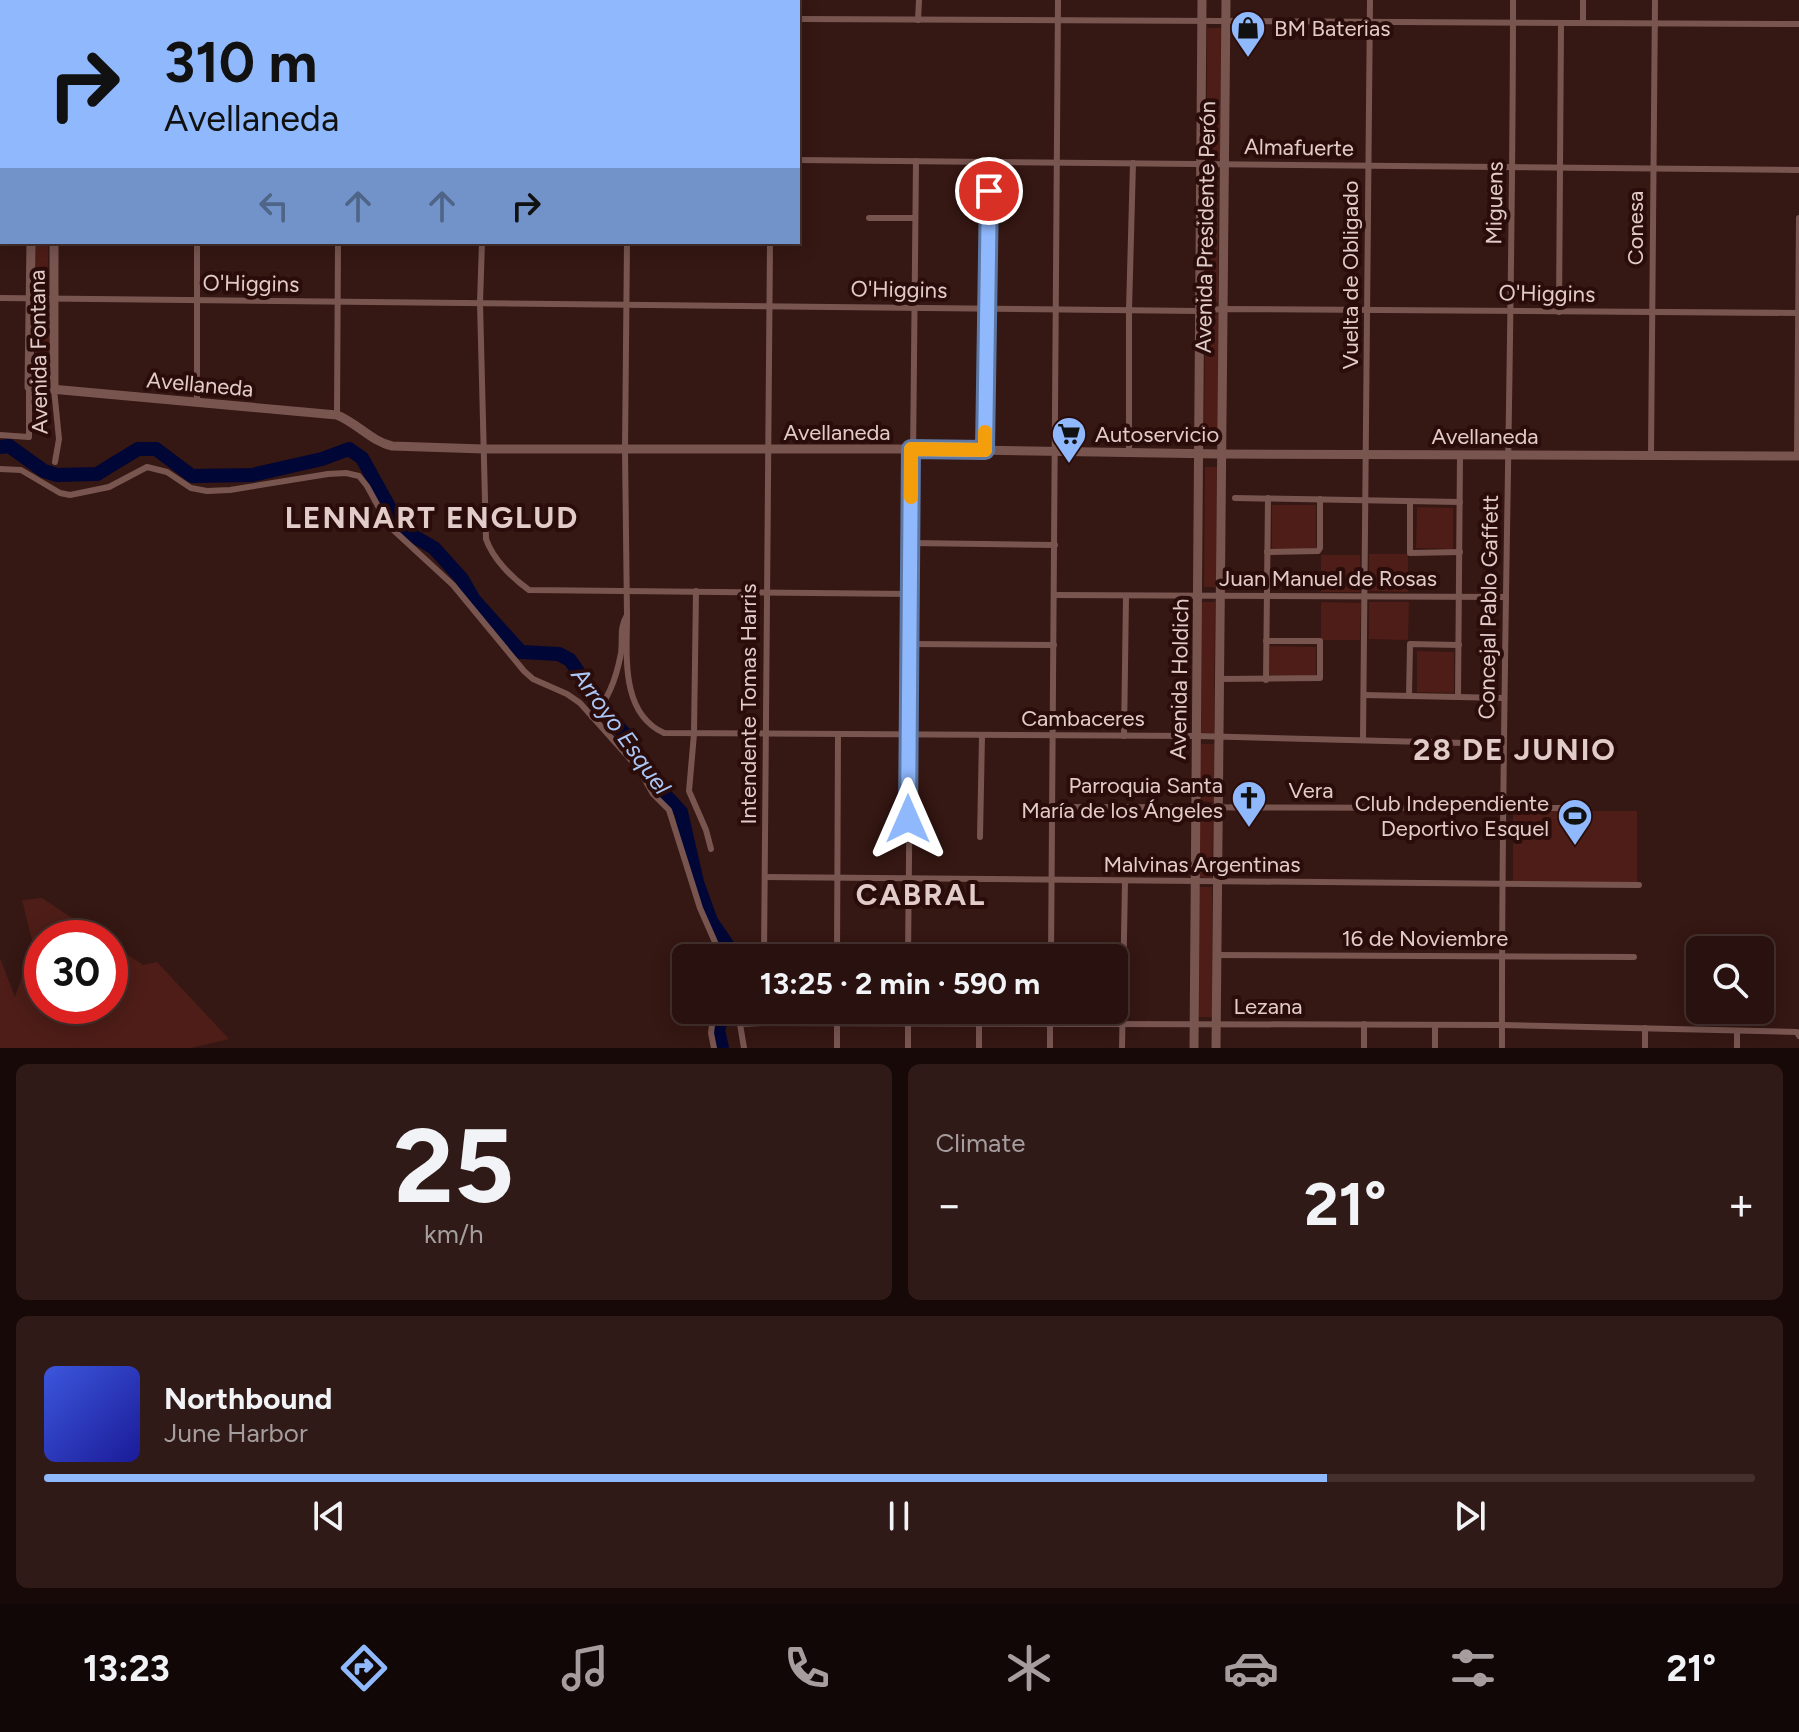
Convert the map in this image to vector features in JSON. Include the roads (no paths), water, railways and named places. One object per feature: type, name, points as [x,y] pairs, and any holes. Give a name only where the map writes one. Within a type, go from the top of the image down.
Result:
[{"type":"street","points":[[918,20],[919,0]]},
{"type":"street","points":[[1051,944],[1058,0]]},
{"type":"street","name":"Avenida Presidente Perón","points":[[1199,453],[1202,0]]},
{"type":"street","name":"Avenida Presidente Perón","points":[[1221,454],[1226,0]]},
{"type":"street","name":"Vuelta de Obligado","points":[[1363,740],[1370,0]]},
{"type":"street","name":"Miguens","points":[[1509,455],[1513,0]]},
{"type":"street","points":[[1583,0],[1583,23]]},
{"type":"street","name":"Conesa","points":[[1651,455],[1655,0]]},
{"type":"street","points":[[800,19],[1799,24]]},
{"type":"street","points":[[1559,312],[1561,23]]},
{"type":"street","name":"Almafuerte","points":[[800,160],[1799,170]]},
{"type":"street","points":[[908,944],[916,161]]},
{"type":"street","points":[[985,450],[989,162]]},
{"type":"street","points":[[1129,452],[1133,163]]},
{"type":"street","points":[[869,218],[915,218]]},
{"type":"street","points":[[1798,456],[1799,218]]},
{"type":"street","name":"Avenida Fontana","points":[[0,435],[29,437],[31,244]]},
{"type":"street","name":"Avenida Fontana","points":[[54,244],[54,389],[59,439],[55,462]]},
{"type":"street","points":[[197,244],[197,401]]},
{"type":"street","points":[[337,415],[338,244]]},
{"type":"street","points":[[482,244],[480,303],[486,539],[489,549],[517,582],[529,590],[910,594]]},
{"type":"street","points":[[592,717],[607,698],[621,653],[621,625],[627,615],[627,244]]},
{"type":"street","name":"Intendente Tomas Harris","points":[[764,944],[770,244]]},
{"type":"street","name":"O'Higgins","points":[[0,298],[1200,311],[1368,309],[1798,313]]},
{"type":"street","name":"Avellaneda","points":[[29,387],[337,415],[348,419],[382,444],[484,449],[1798,456]]},
{"type":"street","name":"Avenida Holdich","points":[[1194,1048],[1199,453]]},
{"type":"street","name":"Avenida Holdich","points":[[1216,1048],[1221,454]]},
{"type":"street","points":[[1458,697],[1460,454]]},
{"type":"street","name":"Concejal Pablo Gaffett","points":[[1502,1048],[1502,808],[1509,455]]},
{"type":"street","points":[[0,469],[21,470],[60,493],[70,495],[109,487],[147,467],[167,472],[191,488],[207,491],[328,474],[359,476],[389,526],[453,585],[524,671],[533,679],[575,699],[639,769],[653,794],[673,818],[700,908],[716,944]]},
{"type":"street","points":[[1235,498],[1460,502]]},
{"type":"street","points":[[1266,680],[1268,498]]},
{"type":"street","points":[[1267,552],[1318,551],[1320,499]]},
{"type":"street","points":[[1410,502],[1410,553],[1460,552]]},
{"type":"street","points":[[911,543],[1055,545]]},
{"type":"street","points":[[696,591],[694,734],[689,791],[711,849]]},
{"type":"street","name":"Juan Manuel de Rosas","points":[[1054,595],[1506,597]]},
{"type":"street","points":[[1124,736],[1126,596]]},
{"type":"street","name":"Cambaceres","points":[[627,615],[630,689],[637,708],[654,728],[664,733],[1197,736],[1503,744]]},
{"type":"street","points":[[1220,679],[1320,678],[1320,641],[1266,641]]},
{"type":"street","points":[[910,644],[1054,645]]},
{"type":"street","points":[[1409,696],[1410,644],[1459,645]]},
{"type":"street","points":[[1364,695],[1504,698]]},
{"type":"street","points":[[837,944],[838,735]]},
{"type":"street","points":[[980,837],[982,736]]},
{"type":"street","name":"Vera","points":[[1053,807],[1570,808]]},
{"type":"street","name":"Malvinas Argentinas","points":[[765,877],[1639,885]]},
{"type":"street","points":[[1124,944],[1125,881]]},
{"type":"street","name":"16 de Noviembre","points":[[1216,955],[1634,957]]},
{"type":"street","name":"Lezana","points":[[1128,1023],[1502,1025],[1798,1034]]},
{"type":"street","points":[[712,1024],[714,1048]]},
{"type":"street","name":"Lezana","points":[[740,1024],[744,1048]]},
{"type":"street","points":[[837,1024],[837,1048]]},
{"type":"street","points":[[908,1024],[908,1048]]},
{"type":"street","points":[[979,1024],[979,1048]]},
{"type":"street","points":[[1050,1024],[1050,1048]]},
{"type":"street","points":[[1122,1024],[1122,1048]]},
{"type":"street","points":[[1364,1024],[1364,1048]]},
{"type":"street","points":[[1435,1025],[1435,1048]]},
{"type":"street","points":[[1645,1028],[1645,1048]]},
{"type":"street","points":[[1737,1031],[1737,1048]]},
{"type":"waterway","name":"Arroyo Esquel","points":[[0,447],[9,446],[44,471],[57,475],[97,474],[138,449],[156,449],[192,476],[252,475],[322,459],[349,449],[362,458],[397,521],[410,534],[434,548],[462,579],[474,600],[521,652],[559,654],[570,660],[605,711],[629,739],[657,786],[681,812],[697,882],[711,921],[727,944]]},
{"type":"waterway","name":"Arroyo Esquel","points":[[720,1024],[722,1048]]},
{"type":"place","name":"BM Baterias","points":[[1248,59]]},
{"type":"place","name":"Autoservicio","points":[[1069,465]]},
{"type":"place","name":"Parroquia Santa María de los Ángeles","points":[[1249,829]]},
{"type":"place","name":"Club Independiente Deportivo Esquel","points":[[1575,847]]},
{"type":"district","name":"LENNART ENGLUD","points":[[432,518]]},
{"type":"district","name":"28 DE JUNIO","points":[[1515,750]]},
{"type":"district","name":"CABRAL","points":[[921,895]]}]
